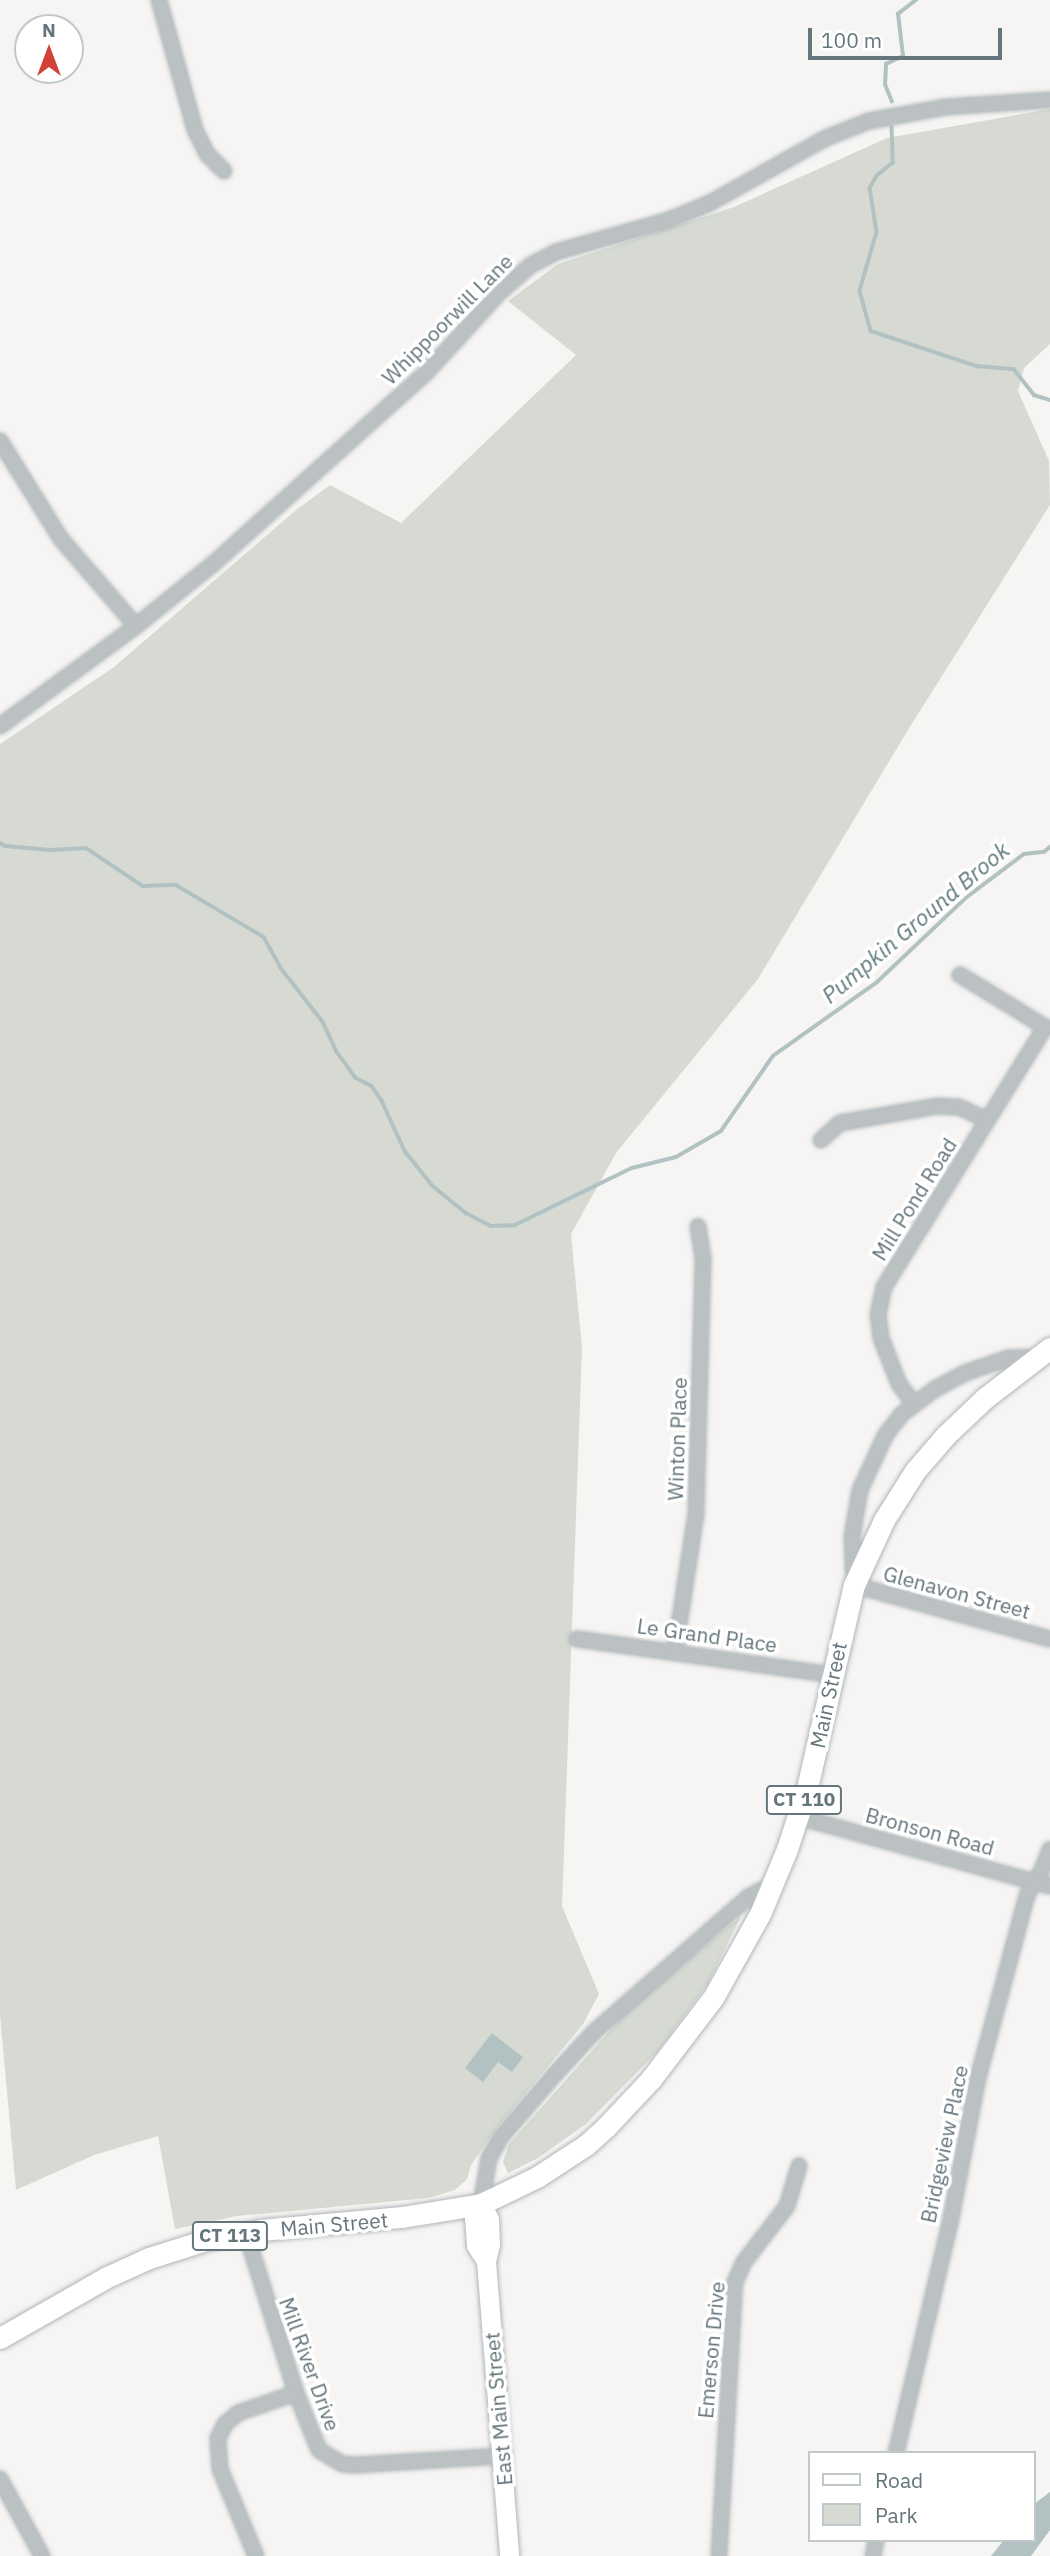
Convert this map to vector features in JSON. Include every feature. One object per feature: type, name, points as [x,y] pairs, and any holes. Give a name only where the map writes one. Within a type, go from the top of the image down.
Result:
[{"type":"main road","name":"Main Street","points":[[0,2338],[105,2278],[149,2258],[209,2239],[402,2217],[481,2204],[564,2160],[586,2145],[630,2103],[713,1998],[744,1946],[799,1816],[854,1585],[884,1520],[915,1471],[964,1417],[1044,1353]]},
{"type":"main road","name":"East Main Street","points":[[481,2204],[489,2219],[490,2245],[486,2261],[509,2556]]},
{"type":"street","points":[[159,0],[195,130],[207,154],[223,171]]},
{"type":"street","name":"Whippoorwill Lane","points":[[0,726],[136,626],[263,520],[425,374],[499,292],[531,265],[569,248],[680,216],[710,203],[826,138],[869,121],[946,107],[1050,100]]},
{"type":"street","points":[[0,441],[61,539],[136,626]]},
{"type":"street","name":"Mill Pond Road","points":[[913,1404],[899,1384],[879,1327],[879,1306],[884,1287],[1045,1027],[960,975]]},
{"type":"street","points":[[821,1140],[840,1124],[937,1106],[959,1107],[987,1120]]},
{"type":"street","name":"Winton Place","points":[[675,1651],[695,1513],[702,1258],[698,1226]]},
{"type":"street","name":"Main Street","points":[[854,1585],[853,1525],[860,1490],[885,1436],[913,1404],[935,1389],[981,1367],[1044,1353]]},
{"type":"street","name":"Glenavon Street","points":[[854,1585],[1050,1639]]},
{"type":"street","name":"Le Grand Place","points":[[577,1639],[832,1675]]},
{"type":"street","name":"Bronson Road","points":[[799,1816],[1050,1885]]},
{"type":"street","name":"Bridgeview Place","points":[[896,2451],[951,2218],[978,2078],[1027,1895],[1050,1849]]},
{"type":"street","points":[[481,2204],[489,2158],[501,2137],[556,2072],[594,2032],[748,1897],[772,1885]]},
{"type":"street","name":"Emerson Drive","points":[[719,2556],[735,2281],[744,2262],[787,2206],[799,2166]]},
{"type":"street","name":"Mill River Drive","points":[[246,2233],[296,2393],[319,2450],[342,2464],[369,2465],[502,2456]]},
{"type":"street","points":[[256,2556],[220,2469],[218,2438],[225,2424],[237,2413],[296,2393]]},
{"type":"street","points":[[0,2479],[42,2556]]},
{"type":"green space","points":[[1050,109],[1050,344],[1024,368],[1018,391],[1049,461],[1050,505],[911,725],[758,979],[616,1153],[571,1234],[582,1347],[562,1906],[599,1994],[583,2024],[497,2128],[471,2165],[467,2179],[455,2190],[428,2198],[237,2216],[175,2229],[158,2136],[94,2155],[16,2190],[0,2015],[0,744],[114,667],[296,510],[330,485],[401,523],[576,355],[508,301],[558,264],[734,207],[887,138]]},
{"type":"green space","points":[[741,1916],[708,1984],[657,2052],[586,2124],[538,2158],[508,2173],[503,2162],[509,2144],[628,2010]]},
{"type":"shaded area","points":[[492,2033],[523,2057],[512,2072],[498,2062],[483,2082],[465,2068]]},
{"type":"shaded area","points":[[1050,2492],[1050,2530],[1031,2556],[991,2556],[1002,2542],[1036,2542],[1036,2502]]},
{"type":"waterway","points":[[892,102],[885,85],[886,64],[903,56],[898,14],[916,0]]},
{"type":"waterway","points":[[892,127],[893,163],[877,176],[870,188],[877,232],[860,291],[871,331],[977,366],[1014,369],[1034,395],[1050,400]]},
{"type":"waterway","name":"Pumpkin Ground Brook","points":[[0,843],[6,846],[50,850],[86,848],[143,886],[176,885],[264,937],[281,968],[323,1022],[337,1052],[356,1078],[372,1086],[382,1101],[405,1151],[433,1186],[466,1213],[491,1226],[515,1225],[632,1168],[676,1157],[721,1131],[773,1056],[877,982],[967,897],[1024,854],[1044,852],[1050,847]]}]
